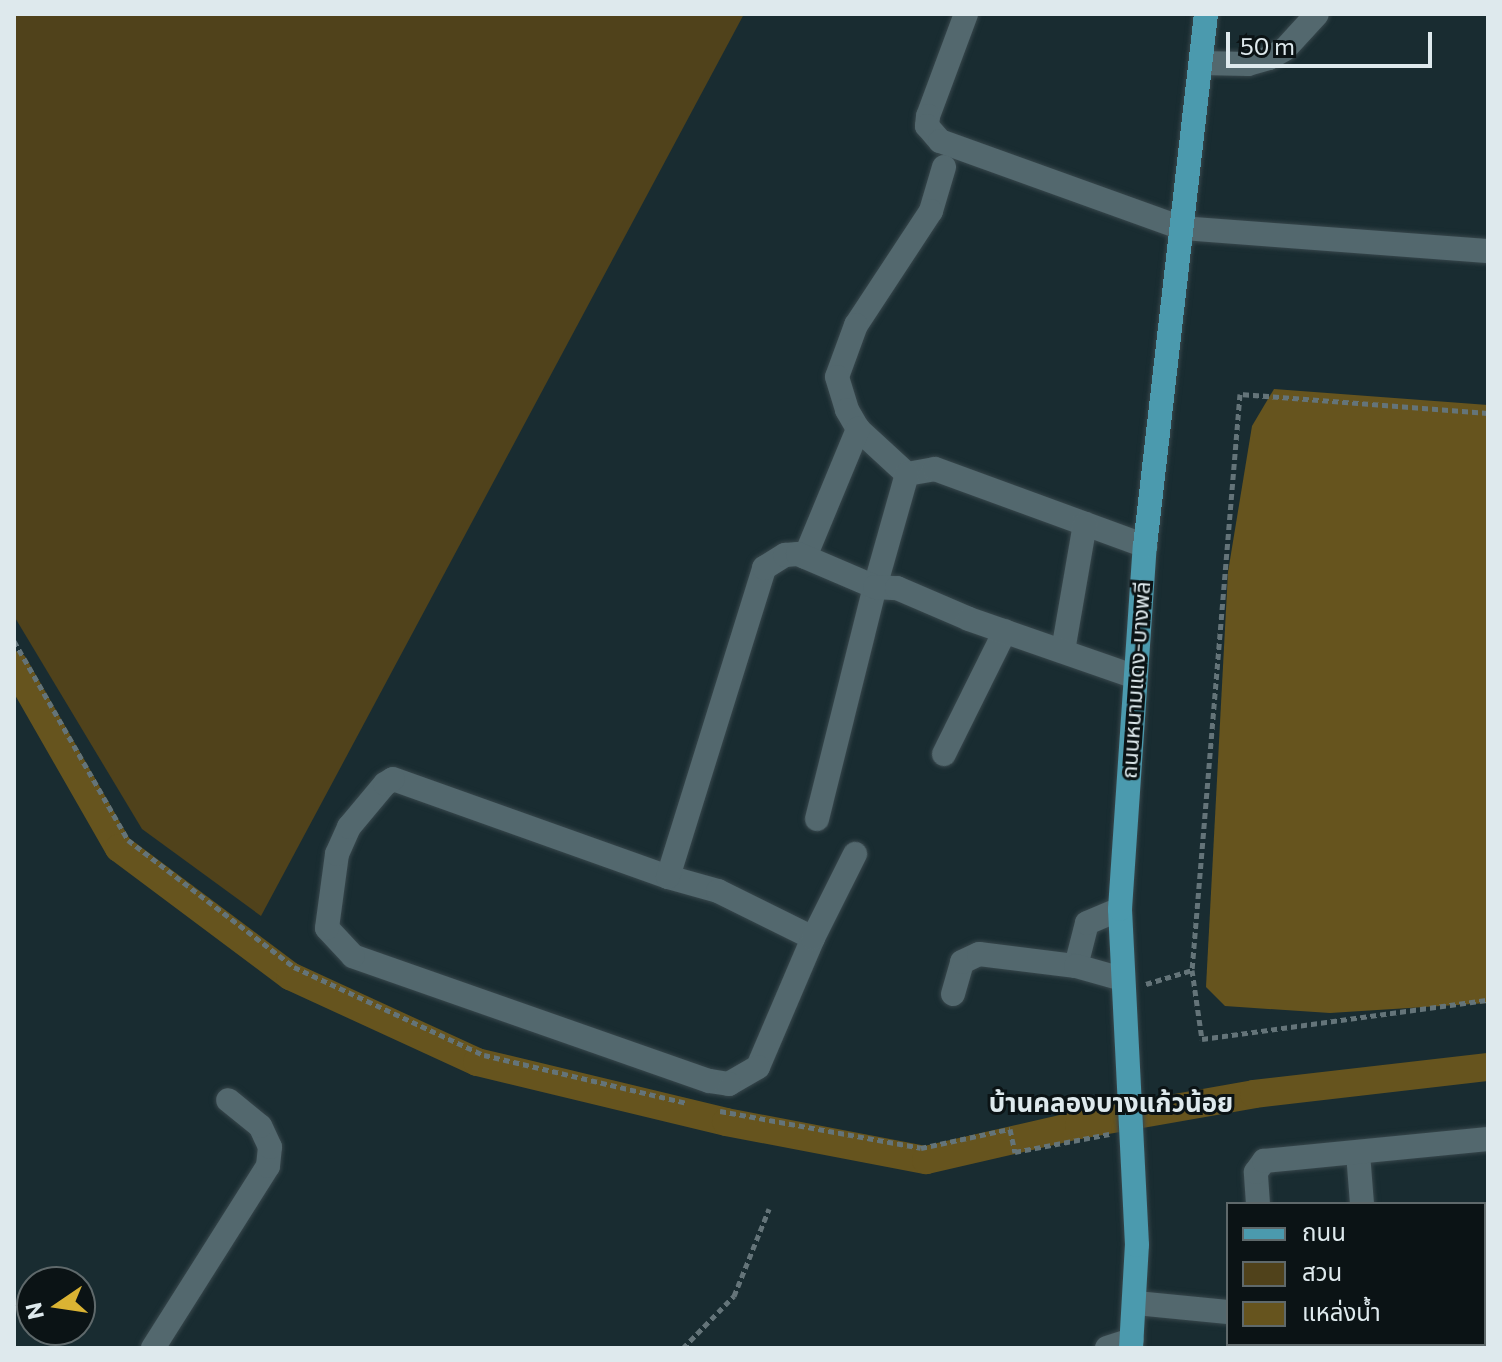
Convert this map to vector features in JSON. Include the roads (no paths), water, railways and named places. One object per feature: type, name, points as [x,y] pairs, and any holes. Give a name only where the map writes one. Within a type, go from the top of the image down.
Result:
[{"type":"main road","name":"ถนนหนามแดง-บางพลี","points":[[1131,1344],[1136,1303],[1123,1144],[1126,1077],[1120,909],[1133,676],[1206,14]]},
{"type":"street","points":[[966,14],[928,116],[932,135],[1083,195],[1182,228],[1488,251]]},
{"type":"street","points":[[1201,63],[1248,64],[1269,58],[1285,49],[1317,14]]},
{"type":"street","points":[[907,474],[858,429],[839,391],[837,377],[856,325],[931,211],[944,167]]},
{"type":"street","points":[[805,557],[858,429]]},
{"type":"street","points":[[907,474],[935,469],[1145,546]]},
{"type":"street","points":[[817,819],[875,587],[907,474]]},
{"type":"street","points":[[1063,651],[1085,524]]},
{"type":"street","points":[[668,877],[764,568],[785,555],[805,557],[875,587],[897,588],[1005,631],[1133,676]]},
{"type":"street","points":[[944,754],[1005,631]]},
{"type":"street","points":[[813,938],[718,891],[668,877],[393,779],[385,784],[349,827],[337,854],[327,928],[353,956],[709,1081],[729,1084],[758,1067],[813,938],[855,854]]},
{"type":"street","points":[[1076,966],[1087,923],[1120,909]]},
{"type":"street","points":[[953,994],[962,962],[979,954],[1076,966],[1122,985]]},
{"type":"street","points":[[153,1348],[268,1166],[270,1147],[260,1126],[228,1100]]},
{"type":"street","points":[[1258,1202],[1256,1172],[1264,1161],[1488,1139]]},
{"type":"street","points":[[1358,1153],[1362,1202]]},
{"type":"street","points":[[1136,1303],[1226,1312]]},
{"type":"street","points":[[1107,1348],[1131,1344]]},
{"type":"water","points":[[1274,389],[1488,405],[1488,1003],[1330,1013],[1225,1006],[1206,987],[1228,572],[1252,426]]},
{"type":"waterway","points":[[14,665],[119,848],[290,976],[477,1062],[726,1122],[926,1160],[1079,1125],[1254,1094],[1488,1067]]},
{"type":"district","name":"บ้านคลองบางแก้วน้อย","points":[[1111,1102]]}]
